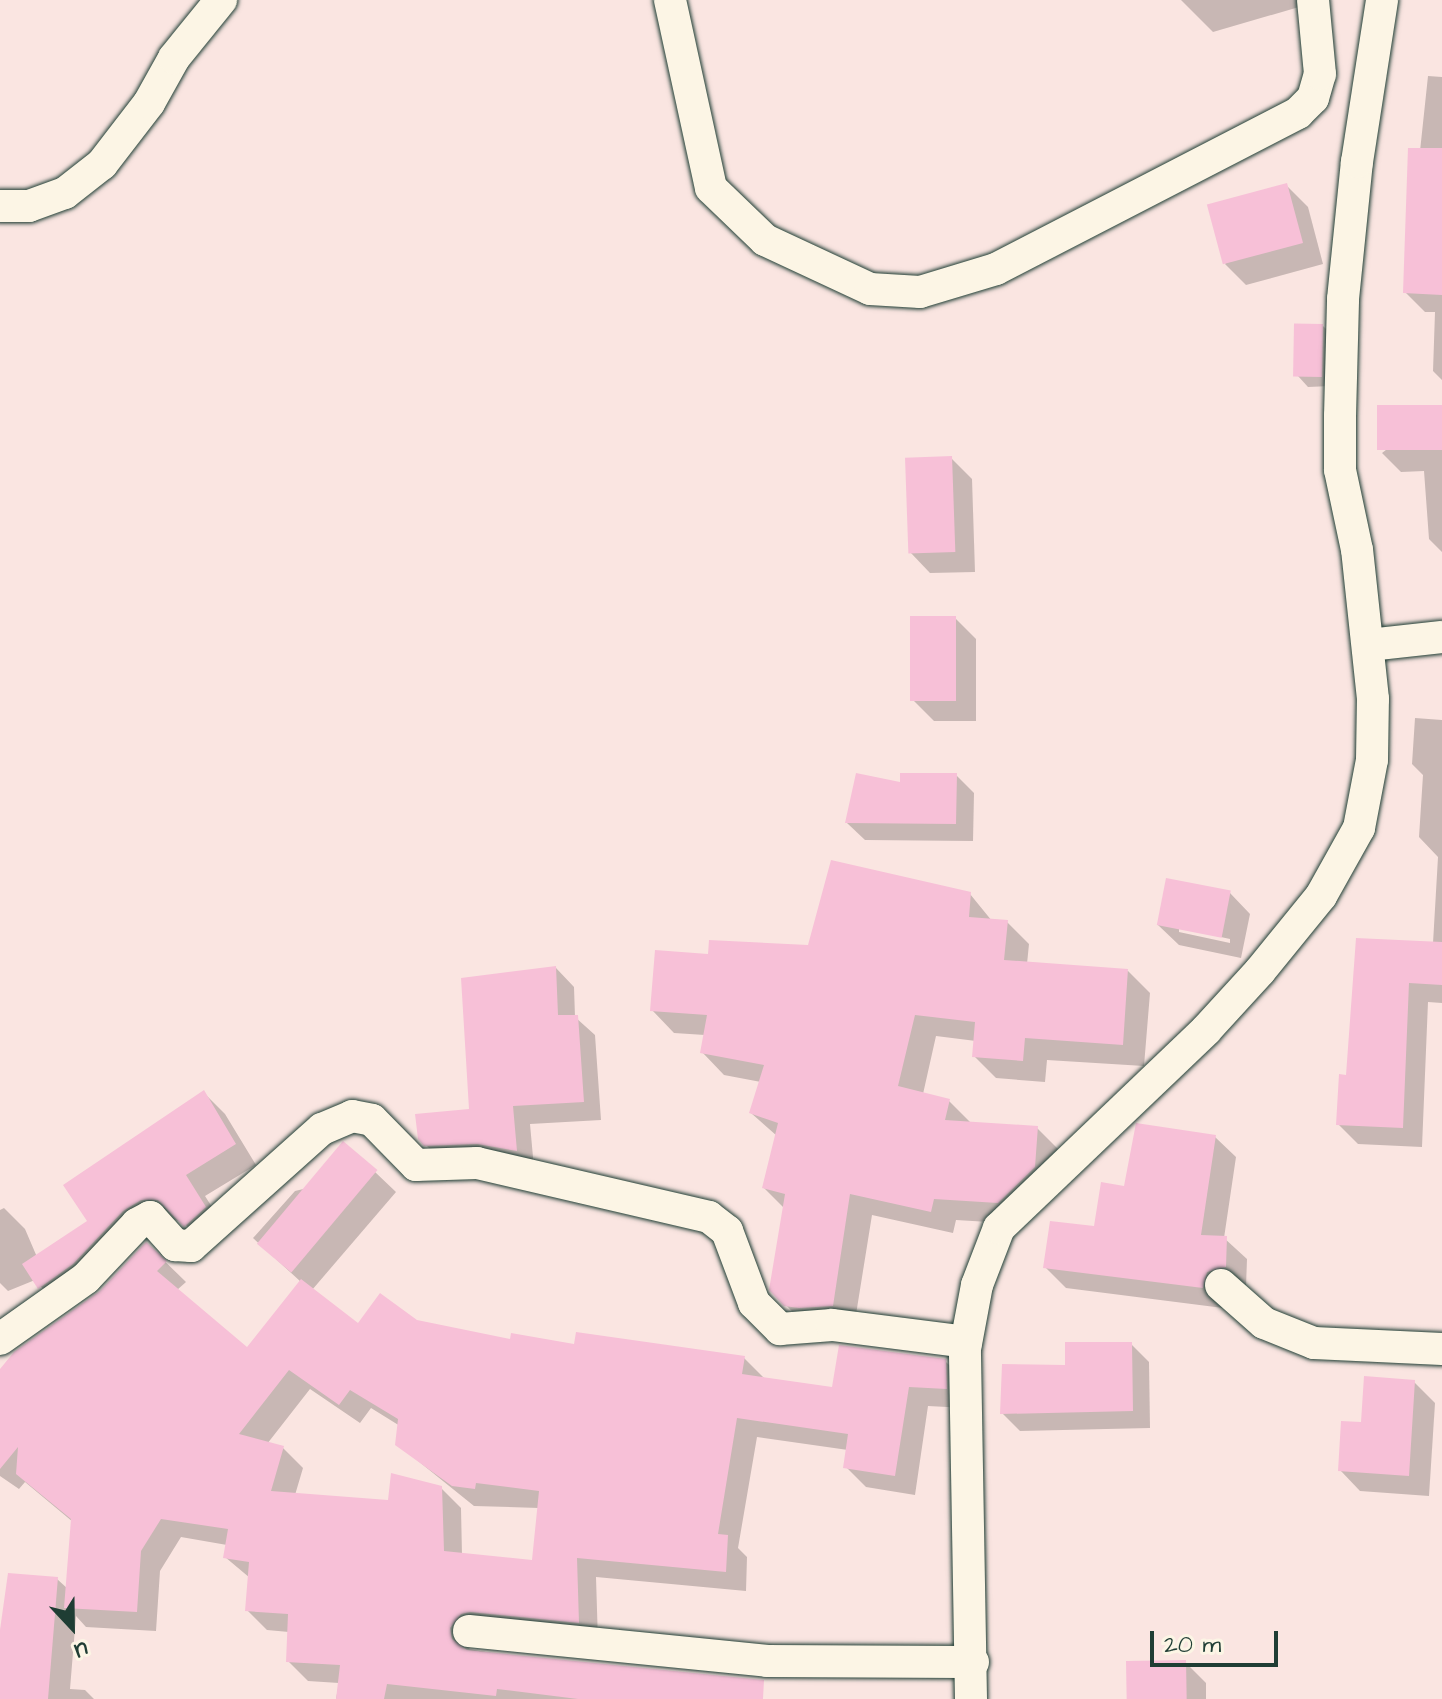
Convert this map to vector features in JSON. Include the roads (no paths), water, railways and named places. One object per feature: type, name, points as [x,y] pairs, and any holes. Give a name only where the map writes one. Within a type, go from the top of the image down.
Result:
[{"type":"street","points":[[0,206],[29,206],[65,193],[102,164],[149,103],[174,58],[221,0]]},
{"type":"street","points":[[670,0],[711,188],[765,240],[870,289],[920,292],[996,269],[1298,113],[1313,98],[1320,74],[1313,0]]},
{"type":"street","points":[[971,1699],[973,1662],[966,1590],[966,1342],[977,1285],[999,1228],[1206,1030],[1321,896],[1359,828],[1372,760],[1369,645],[1340,470],[1343,299],[1357,162],[1382,0]]},
{"type":"street","points":[[1369,645],[1442,637]]},
{"type":"street","points":[[0,1339],[86,1278],[137,1224],[150,1217],[175,1245],[191,1246],[322,1129],[352,1116],[372,1120],[416,1165],[477,1163],[709,1217],[727,1231],[754,1303],[780,1329],[832,1325],[966,1342]]},
{"type":"street","points":[[1221,1285],[1264,1323],[1314,1343],[1442,1349]]},
{"type":"street","points":[[469,1631],[767,1661],[973,1662]]}]
